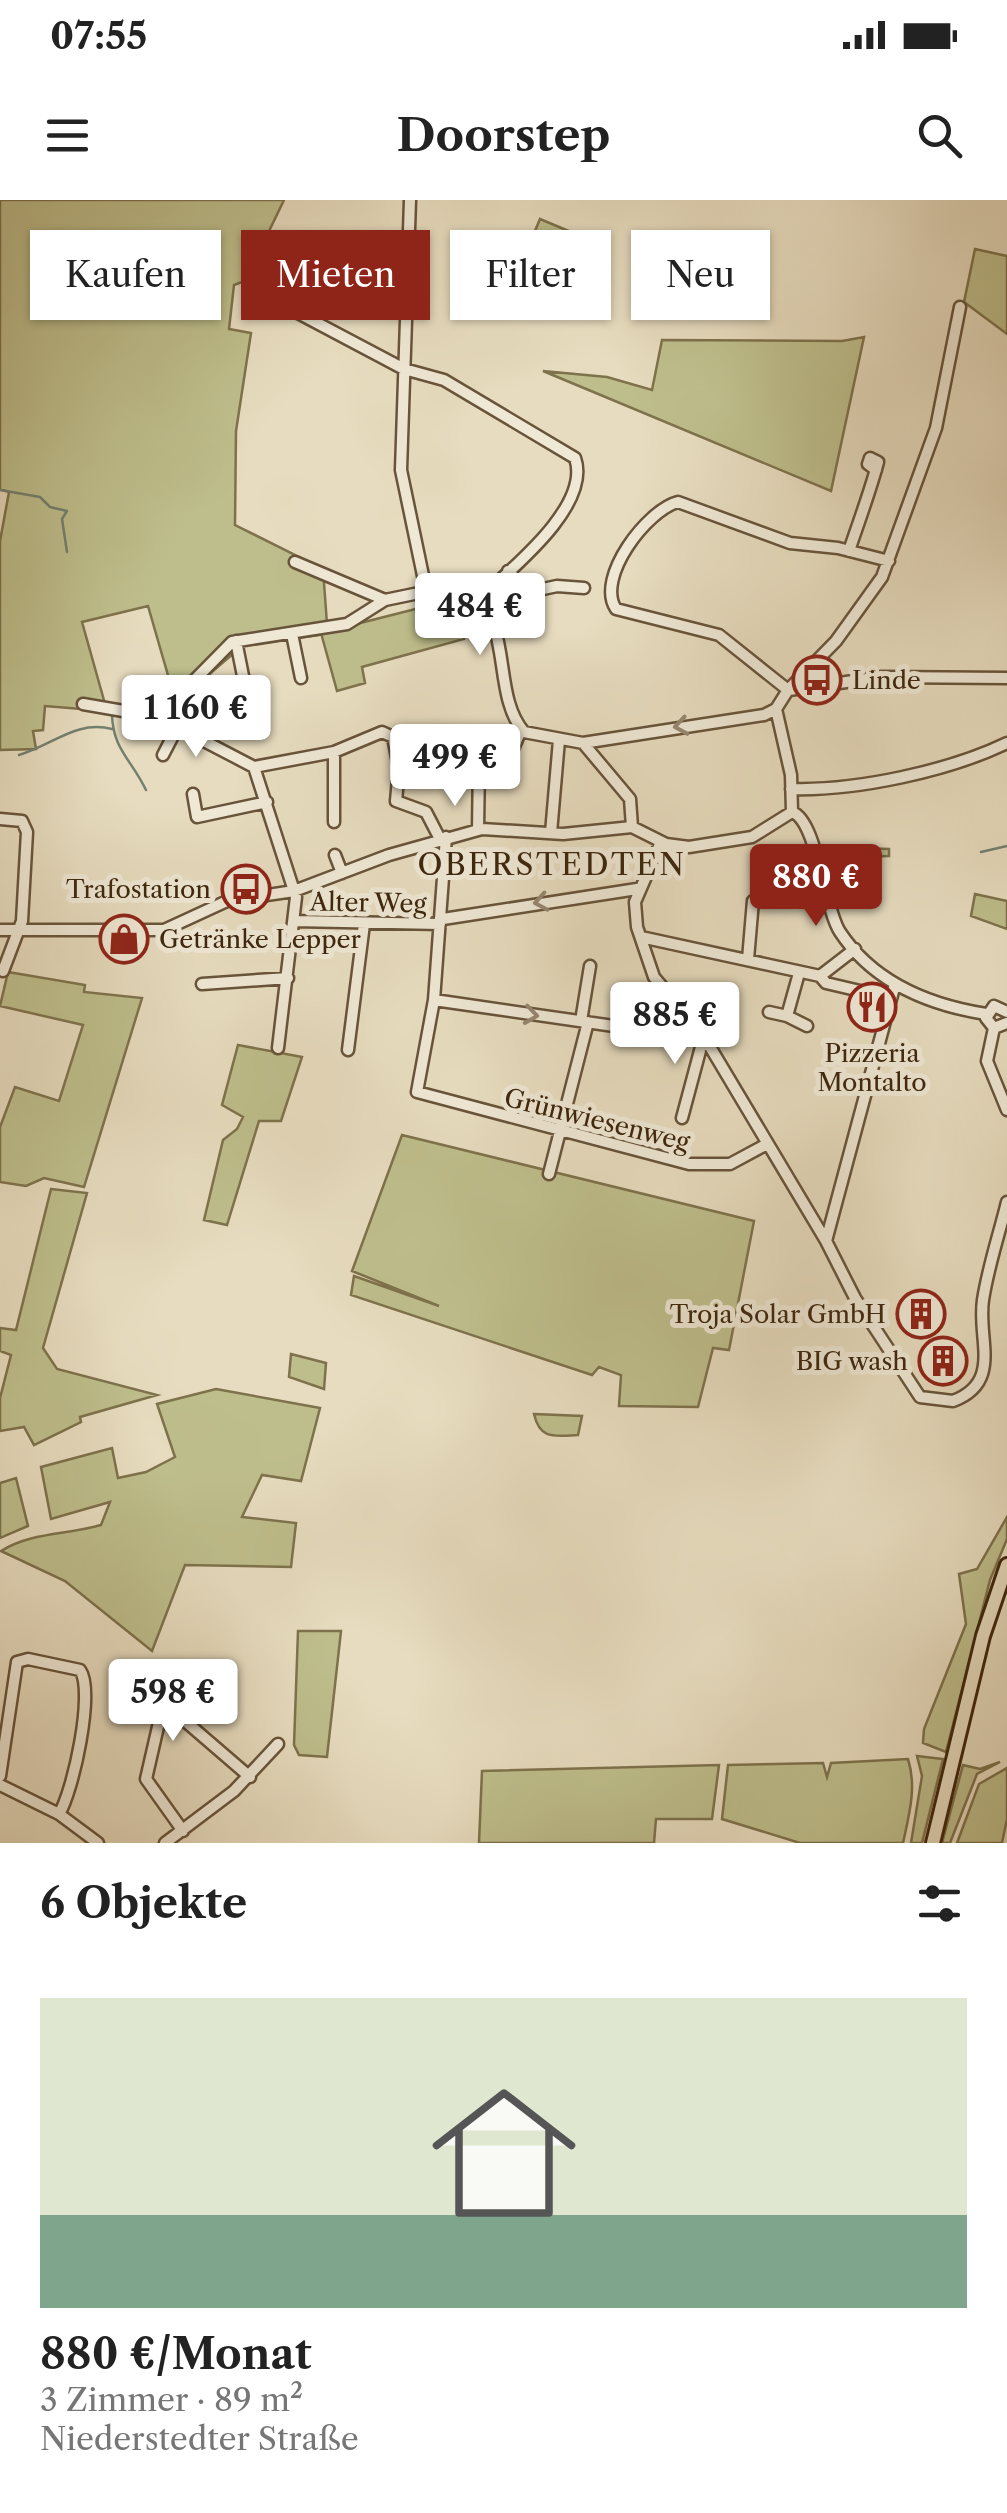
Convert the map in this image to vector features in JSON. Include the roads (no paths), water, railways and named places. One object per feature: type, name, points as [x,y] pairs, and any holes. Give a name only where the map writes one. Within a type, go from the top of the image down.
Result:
[{"type":"main road","points":[[933,1843],[983,1636],[1007,1566]]},
{"type":"street","points":[[410,200],[401,470],[426,590]]},
{"type":"street","points":[[521,730],[583,743],[764,715],[776,709],[788,690],[836,640],[874,590],[889,561],[936,428],[960,306]]},
{"type":"street","points":[[311,320],[404,370],[444,380],[576,462],[562,515],[480,599]]},
{"type":"street","points":[[850,550],[876,470]]},
{"type":"street","points":[[889,561],[850,550],[790,543],[678,502],[643,526],[624,552],[610,594],[616,609],[719,635],[788,690],[882,677],[1007,678]]},
{"type":"street","points":[[295,562],[384,600]]},
{"type":"street","points":[[508,571],[532,592],[557,586],[584,588]]},
{"type":"street","points":[[158,717],[236,641],[358,620],[384,600],[458,586],[480,599],[492,622],[508,696],[521,730],[510,756],[399,768]]},
{"type":"street","points":[[292,634],[301,678]]},
{"type":"street","points":[[236,641],[245,686]]},
{"type":"street","points":[[82,704],[158,717],[254,767],[334,752],[382,732],[393,737],[399,768],[396,801],[426,812],[443,838],[442,921],[434,1000],[675,1034],[691,1022]]},
{"type":"street","points":[[776,709],[792,788],[792,812],[806,824],[836,924],[894,984],[946,1006],[986,1014],[997,1006],[1007,1012]]},
{"type":"street","points":[[163,755],[178,728]]},
{"type":"street","points":[[551,833],[558,740]]},
{"type":"street","points":[[583,743],[625,794],[632,827]]},
{"type":"street","points":[[792,788],[838,789],[975,756],[1007,743]]},
{"type":"street","points":[[334,752],[334,822]]},
{"type":"street","points":[[478,830],[475,811],[479,762]]},
{"type":"street","points":[[254,767],[294,891],[295,921],[278,1048]]},
{"type":"street","points":[[193,794],[198,817],[267,802]]},
{"type":"street","points":[[0,930],[159,931],[227,901],[294,891],[443,838],[478,830],[551,833],[632,827],[661,842],[689,847],[745,839],[792,812]]},
{"type":"street","points":[[0,819],[22,821],[27,828],[19,928],[3,971]]},
{"type":"street","points":[[661,842],[637,889],[636,918],[654,977],[707,1043],[826,1241],[857,1301],[920,1398],[953,1401],[980,1382],[986,1361],[982,1304],[1007,1202]]},
{"type":"street","points":[[335,855],[342,873]]},
{"type":"street","name":"Alter Weg","points":[[295,921],[442,921],[637,889]]},
{"type":"street","points":[[748,959],[753,901]]},
{"type":"street","points":[[348,1050],[364,924]]},
{"type":"street","points":[[641,937],[820,976],[826,983],[890,998]]},
{"type":"street","points":[[820,976],[856,949]]},
{"type":"street","points":[[549,1174],[584,1022],[590,966]]},
{"type":"street","points":[[787,1016],[799,973]]},
{"type":"street","points":[[202,984],[288,978]]},
{"type":"street","points":[[826,1241],[894,984]]},
{"type":"street","name":"Grünwiesenweg","points":[[434,1000],[416,1092],[689,1164],[730,1164],[767,1144]]},
{"type":"street","points":[[769,1012],[807,1026]]},
{"type":"street","points":[[986,1014],[994,1028],[987,1061],[1007,1110]]},
{"type":"street","points":[[994,1028],[1007,1023]]},
{"type":"street","points":[[682,1118],[701,1047],[707,1043]]},
{"type":"street","points":[[0,1776],[17,1662],[28,1658],[80,1670],[86,1679],[84,1714],[72,1776],[59,1814]]},
{"type":"street","points":[[184,1831],[146,1779],[160,1718],[173,1715],[185,1721],[250,1777]]},
{"type":"street","points":[[165,1843],[250,1777],[278,1744]]},
{"type":"street","points":[[0,1785],[59,1814],[98,1843]]},
{"type":"waterway","points":[[0,490],[40,497],[50,507],[67,511],[62,519],[67,552]]},
{"type":"waterway","points":[[112,715],[119,745],[146,790]]},
{"type":"waterway","points":[[19,755],[76,731],[112,729]]},
{"type":"waterway","points":[[981,852],[1007,846]]},
{"type":"place","name":"Linde","points":[[817,680]]},
{"type":"place","name":"Trafostation","points":[[246,889]]},
{"type":"place","name":"Getränke Lepper","points":[[124,939]]},
{"type":"place","name":"Pizzeria Montalto","points":[[872,1007]]},
{"type":"place","name":"Troja Solar GmbH","points":[[921,1314]]},
{"type":"place","name":"BIG wash","points":[[943,1361]]},
{"type":"district","name":"OBERSTEDTEN","points":[[552,864]]}]
